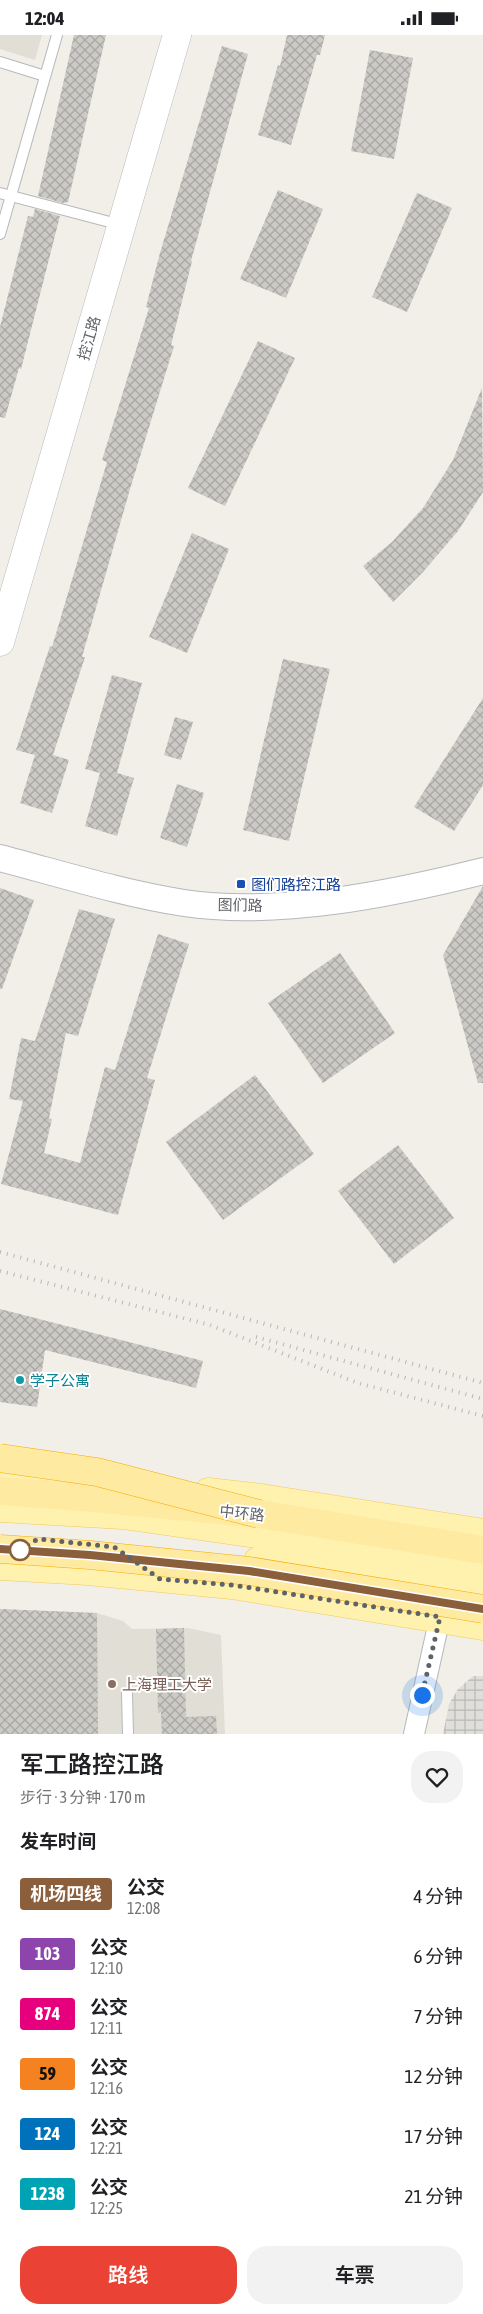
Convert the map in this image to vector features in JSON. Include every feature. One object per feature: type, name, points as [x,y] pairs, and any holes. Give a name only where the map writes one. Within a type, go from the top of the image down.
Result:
[{"type":"highway","points":[[0,1458],[96,1473],[259,1514]]},
{"type":"highway","name":"中环路","points":[[0,1491],[259,1514],[483,1550]]},
{"type":"highway","points":[[0,1549],[90,1555],[249,1571],[483,1609]]},
{"type":"main road","name":"控江路","points":[[0,642],[6,598],[122,225],[177,35]]},
{"type":"main road","points":[[0,1475],[95,1480],[261,1498],[483,1533]]},
{"type":"main road","points":[[0,1508],[122,1515],[442,1560],[483,1568]]},
{"type":"main road","points":[[0,1536],[359,1571],[483,1591]]},
{"type":"main road","points":[[114,1547],[160,1579]]},
{"type":"main road","points":[[0,1566],[88,1571],[232,1585],[483,1625]]},
{"type":"street","name":"图们路","points":[[0,858],[124,891],[185,903],[244,906],[298,904],[371,895],[418,887],[483,871]]},
{"type":"street","points":[[414,1734],[440,1617]]},
{"type":"lane","points":[[0,234],[5,194],[57,35]]},
{"type":"lane","points":[[0,62],[45,76]]},
{"type":"lane","points":[[5,194],[122,225]]},
{"type":"lane","points":[[127,1693],[128,1734]]},
{"type":"shaded area","points":[[0,35],[42,35],[35,60],[0,49]]},
{"type":"shaded area","name":"上海理工大学","points":[[0,1609],[97,1613],[123,1621],[132,1629],[188,1628],[221,1635],[225,1734],[0,1734]]},
{"type":"shaded area","points":[[473,1676],[483,1676],[483,1734],[443,1734],[449,1704],[458,1689]]},
{"type":"building","points":[[74,35],[106,35],[68,202],[63,203],[38,196]]},
{"type":"building","points":[[287,35],[325,35],[320,55],[317,55],[291,145],[258,135],[278,65],[280,66]]},
{"type":"building","points":[[222,46],[248,54],[191,261],[171,345],[174,346],[130,489],[82,657],[85,657],[53,755],[69,760],[52,813],[20,803],[35,755],[16,750],[50,646],[52,647],[107,462],[102,460],[149,308],[146,307],[160,253]]},
{"type":"building","points":[[370,50],[413,58],[394,159],[351,151]]},
{"type":"building","points":[[278,190],[323,209],[286,298],[240,279]]},
{"type":"building","points":[[417,193],[452,208],[407,312],[372,297]]},
{"type":"building","points":[[35,209],[60,216],[21,369],[19,368],[5,418],[0,417],[0,327],[28,216],[33,217]]},
{"type":"building","points":[[258,341],[295,358],[225,506],[188,488]]},
{"type":"building","points":[[482,388],[483,492],[458,531],[423,572],[393,602],[363,566],[392,542],[423,508],[453,460]]},
{"type":"building","points":[[192,533],[229,549],[187,653],[149,637]]},
{"type":"building","points":[[283,659],[330,669],[289,841],[243,830]]},
{"type":"building","points":[[112,675],[142,683],[117,773],[134,778],[117,836],[85,826],[100,773],[85,769]]},
{"type":"building","points":[[483,698],[483,785],[454,831],[414,807]]},
{"type":"building","points":[[175,717],[193,722],[181,760],[164,755]]},
{"type":"building","points":[[177,784],[204,793],[187,847],[160,838]]},
{"type":"building","points":[[483,886],[483,1083],[478,1083],[443,955]]},
{"type":"building","points":[[0,888],[34,900],[2,989],[0,989]]},
{"type":"building","points":[[79,909],[115,919],[78,1036],[66,1033],[49,1118],[52,1119],[44,1153],[80,1163],[105,1067],[115,1070],[158,934],[189,944],[147,1078],[155,1080],[118,1215],[1,1184],[23,1101],[9,1099],[21,1038],[35,1041]]},
{"type":"building","points":[[340,953],[395,1033],[323,1083],[268,1003]]},
{"type":"building","points":[[255,1075],[314,1154],[223,1220],[166,1142]]},
{"type":"building","points":[[398,1145],[454,1218],[394,1264],[338,1191]]},
{"type":"building","points":[[0,1309],[203,1361],[196,1388],[45,1350],[37,1407],[0,1402]]},
{"type":"building","points":[[0,1609],[97,1613],[98,1734],[0,1734]]},
{"type":"building","points":[[184,1628],[186,1717],[216,1716],[217,1734],[162,1734],[161,1712],[158,1713],[156,1629]]},
{"type":"railway","points":[[0,1252],[483,1383]]},
{"type":"railway","points":[[0,1271],[210,1325],[358,1383],[483,1416]]},
{"type":"railway","points":[[256,1337],[483,1399]]},
{"type":"bus line","name":"机场四线","points":[[0,1549],[90,1555],[249,1571],[483,1609]]},
{"type":"place","name":"图们路控江路","points":[[241,884]]},
{"type":"place","name":"学子公寓","points":[[20,1380]]},
{"type":"place","name":"上海理工大学","points":[[112,1684]]},
{"type":"route","points":[[20,1550],[38,1539],[114,1547],[160,1579],[232,1585],[440,1617],[422,1695]]}]
